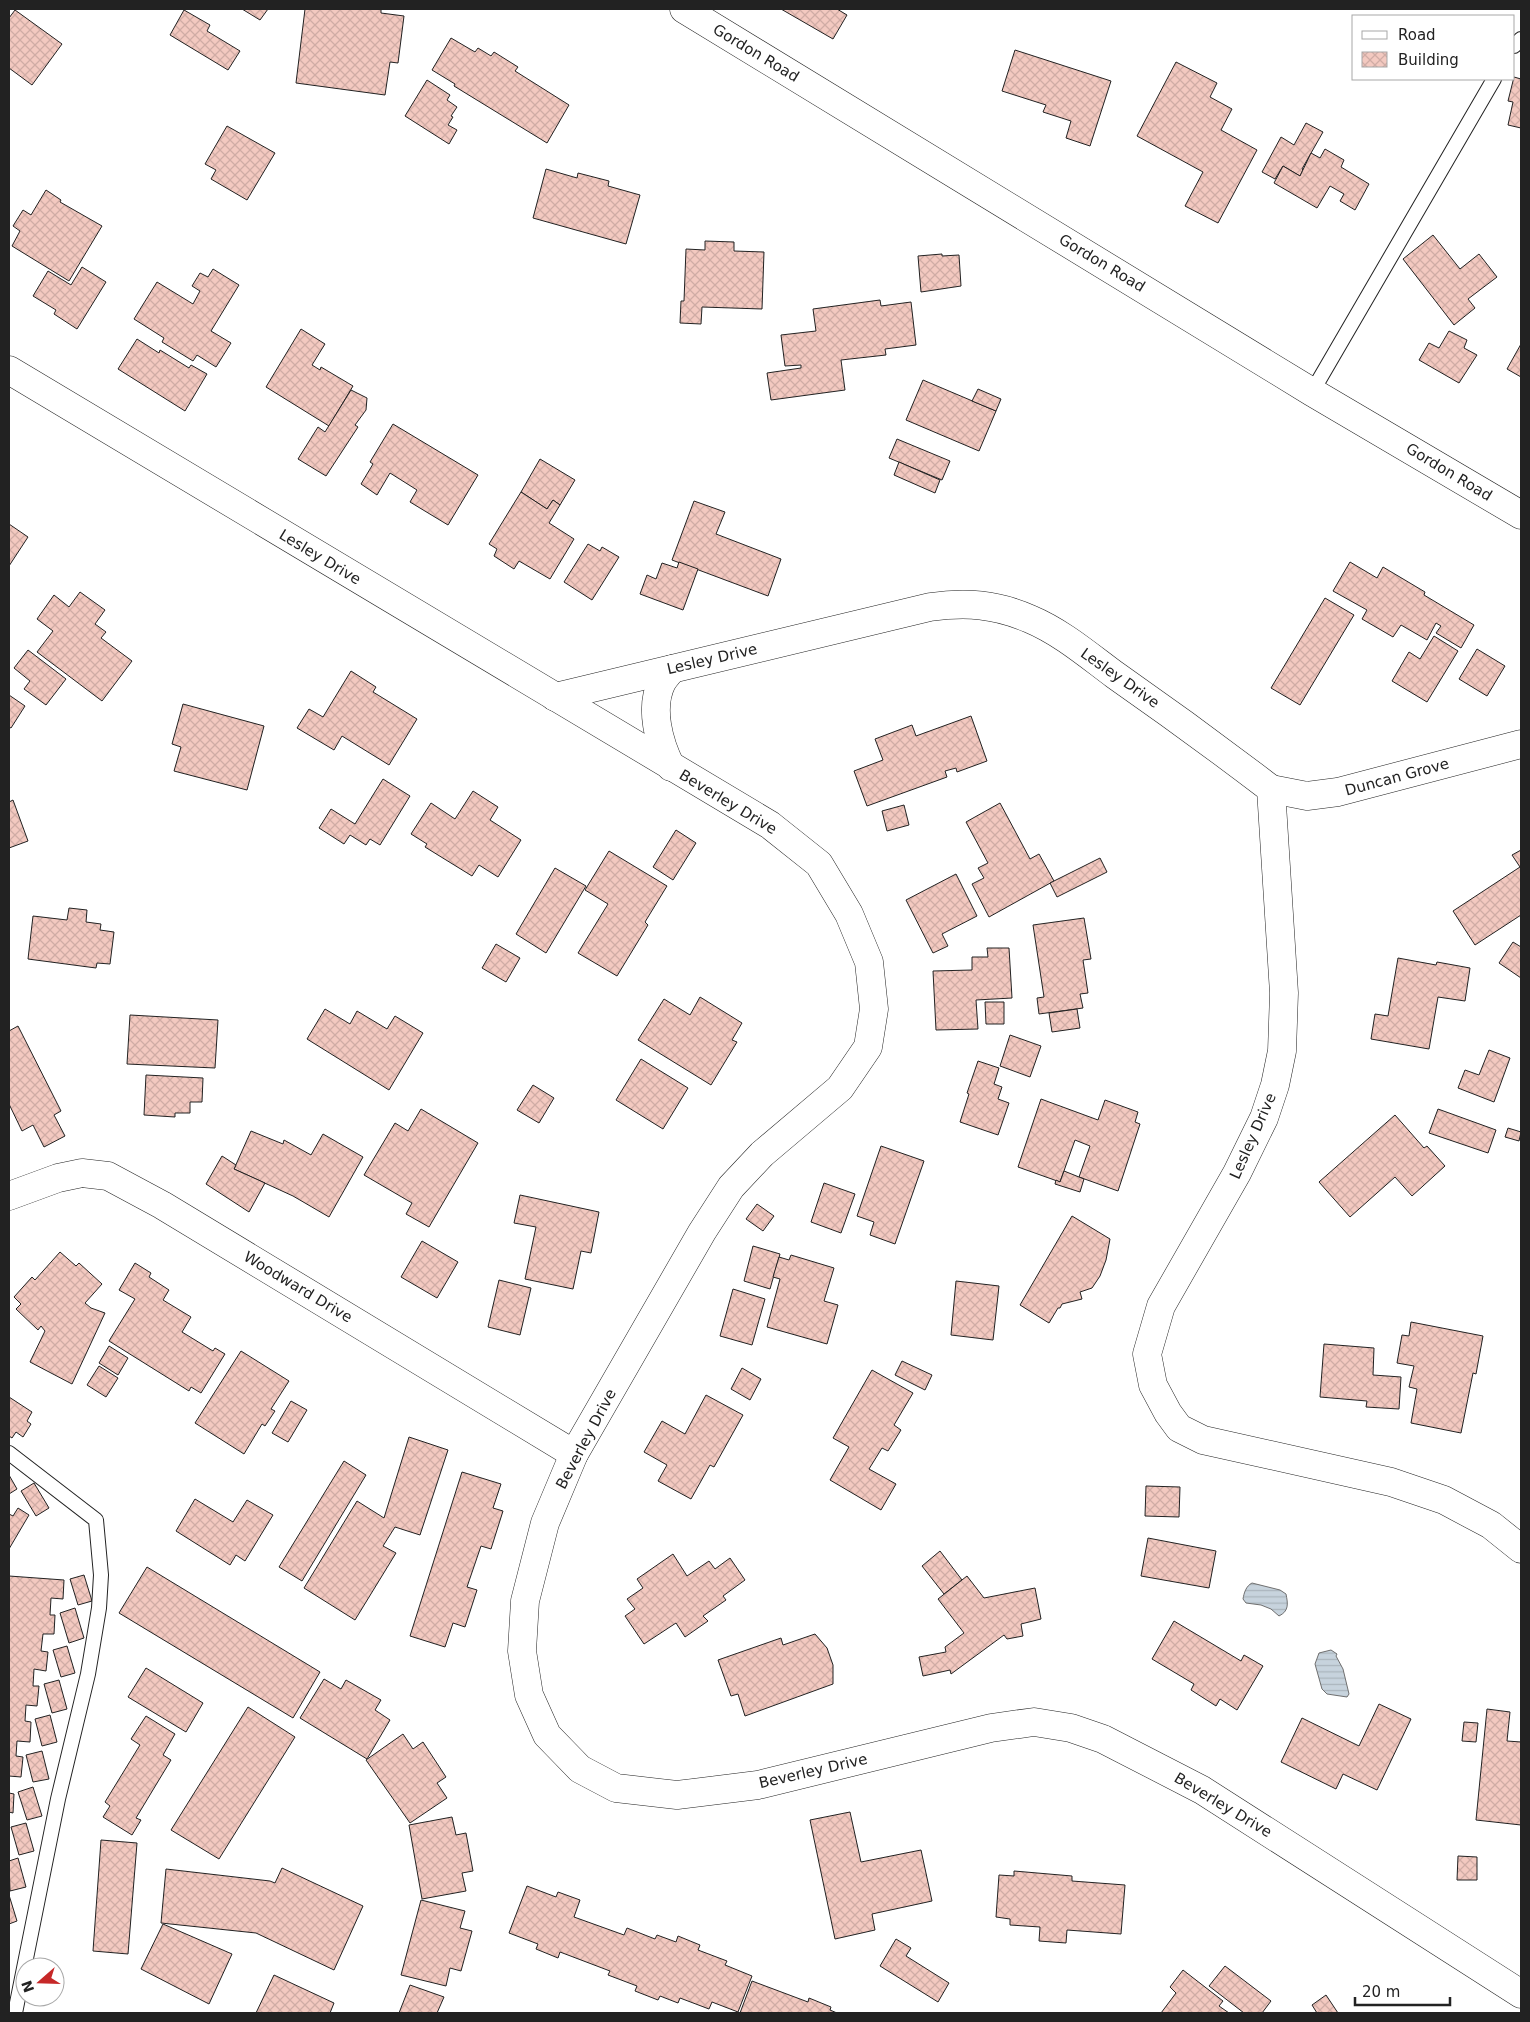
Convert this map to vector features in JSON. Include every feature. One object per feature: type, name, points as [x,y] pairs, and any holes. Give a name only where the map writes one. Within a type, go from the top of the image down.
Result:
[{"type":"street","name":"Gordon Road","points":[[684,9],[1312,392],[1521,515]]},
{"type":"street","name":"Lesley Drive","points":[[9,370],[555,697],[930,607],[958,603],[1002,609],[1031,619],[1068,641],[1203,737],[1271,789],[1284,993],[1282,1051],[1276,1085],[1264,1118],[1237,1173],[1162,1306],[1147,1354],[1152,1385],[1179,1428],[1203,1440],[1391,1482],[1444,1500],[1491,1525],[1521,1549]]},
{"type":"street","points":[[671,767],[657,729],[657,703],[662,683],[672,669]]},
{"type":"street","name":"Beverley Drive","points":[[555,697],[770,825],[819,864],[849,914],[869,962],[874,1009],[868,1047],[840,1088],[762,1154],[731,1187],[702,1232],[574,1454],[544,1523],[525,1601],[522,1651],[529,1695],[547,1735],[580,1769],[616,1788],[677,1794],[758,1785],[991,1728],[1034,1722],[1071,1728],[1103,1739],[1202,1790],[1521,1994]]},
{"type":"street","name":"Duncan Grove","points":[[1271,789],[1307,796],[1338,792],[1521,744]]},
{"type":"street","name":"Woodward Drive","points":[[9,1196],[66,1176],[82,1173],[108,1176],[162,1204],[574,1454]]},
{"type":"lane","points":[[1312,392],[1493,80]]},
{"type":"lane","points":[[9,1453],[96,1520],[101,1575],[99,1608],[88,1674],[58,1800],[15,2013]]},
{"type":"shaded area","points":[[1252,1583],[1280,1590],[1286,1594],[1287,1604],[1285,1612],[1279,1616],[1271,1609],[1261,1605],[1246,1603],[1243,1599],[1244,1594]]},
{"type":"shaded area","points":[[1331,1650],[1337,1654],[1336,1656],[1343,1669],[1349,1694],[1347,1697],[1327,1694],[1322,1689],[1315,1664],[1319,1653]]},
{"type":"building","points":[[242,9],[268,9],[260,20]]},
{"type":"building","points":[[305,9],[381,9],[381,13],[404,16],[398,63],[390,62],[385,95],[296,83]]},
{"type":"building","points":[[781,9],[837,9],[847,15],[833,39]]},
{"type":"building","points":[[15,10],[62,44],[32,85],[9,68],[9,18]]},
{"type":"building","points":[[184,10],[210,25],[207,31],[240,51],[228,70],[170,35]]},
{"type":"building","points":[[451,38],[475,52],[478,48],[491,56],[494,52],[518,67],[515,71],[569,105],[547,143],[454,86],[455,84],[432,70]]},
{"type":"building","points":[[1015,50],[1111,81],[1090,146],[1066,138],[1071,121],[1043,112],[1046,105],[1002,91]]},
{"type":"building","points":[[1176,62],[1217,83],[1210,97],[1232,109],[1221,130],[1257,150],[1218,223],[1185,206],[1203,172],[1137,136]]},
{"type":"building","points":[[1515,77],[1521,79],[1521,128],[1508,125],[1513,102],[1508,101],[1513,80]]},
{"type":"building","points":[[427,80],[450,95],[447,100],[457,107],[448,125],[457,130],[449,144],[405,116]]},
{"type":"building","points":[[1306,123],[1323,132],[1300,176],[1283,166],[1275,179],[1262,172],[1281,137],[1294,145]]},
{"type":"building","points":[[227,126],[275,153],[247,200],[211,179],[216,170],[205,164]]},
{"type":"building","points":[[1325,149],[1344,160],[1341,167],[1369,184],[1355,210],[1340,201],[1344,194],[1330,186],[1317,208],[1274,183],[1283,166],[1300,176],[1311,153],[1320,158]]},
{"type":"building","points":[[546,169],[577,178],[578,173],[609,181],[608,186],[640,195],[626,244],[533,218]]},
{"type":"building","points":[[46,190],[61,200],[60,202],[102,226],[69,281],[12,246],[20,231],[13,226],[23,210],[31,215]]},
{"type":"building","points":[[1433,235],[1460,269],[1479,254],[1497,277],[1468,299],[1475,308],[1454,325],[1403,259]]},
{"type":"building","points":[[705,241],[734,242],[734,251],[764,252],[762,309],[702,307],[701,324],[680,323],[681,301],[684,301],[686,249],[705,250]]},
{"type":"building","points":[[942,254],[942,256],[959,255],[961,286],[921,292],[918,256]]},
{"type":"building","points":[[82,267],[106,282],[77,329],[54,314],[56,310],[33,296],[48,271],[71,285]]},
{"type":"building","points":[[213,269],[239,285],[211,331],[231,343],[216,367],[197,355],[193,361],[162,342],[164,338],[134,319],[157,282],[193,304],[200,291],[192,286],[200,273],[208,277]]},
{"type":"building","points":[[880,300],[881,306],[911,302],[916,345],[885,349],[886,355],[841,360],[845,390],[771,400],[767,373],[801,368],[801,365],[785,366],[781,335],[816,331],[813,309]]},
{"type":"building","points":[[301,329],[325,344],[312,365],[320,370],[321,367],[353,386],[329,426],[266,387]]},
{"type":"building","points":[[1449,331],[1467,340],[1464,348],[1477,355],[1459,383],[1419,360],[1429,343],[1439,348]]},
{"type":"building","points":[[137,339],[159,353],[160,350],[189,368],[191,365],[207,374],[185,411],[118,369]]},
{"type":"building","points":[[1521,344],[1521,377],[1507,369]]},
{"type":"building","points":[[923,380],[996,411],[979,451],[906,420]]},
{"type":"building","points":[[978,389],[1001,399],[996,411],[972,401]]},
{"type":"building","points":[[351,390],[367,398],[366,410],[355,425],[358,427],[326,476],[298,459],[318,427],[325,432]]},
{"type":"building","points":[[393,424],[478,475],[448,525],[410,502],[417,490],[390,473],[377,495],[361,484],[373,464],[370,462]]},
{"type":"building","points":[[897,439],[950,461],[942,480],[889,458]]},
{"type":"building","points":[[540,459],[575,480],[560,505],[553,500],[547,509],[521,492]]},
{"type":"building","points":[[899,462],[940,480],[935,493],[894,475]]},
{"type":"building","points":[[521,492],[547,509],[553,500],[560,505],[549,523],[574,539],[550,579],[519,561],[514,569],[494,556],[497,549],[489,544]]},
{"type":"building","points":[[694,501],[725,512],[716,534],[781,559],[768,596],[672,560]]},
{"type":"building","points":[[9,524],[28,537],[9,566]]},
{"type":"building","points":[[588,544],[600,551],[602,547],[619,557],[592,600],[564,582]]},
{"type":"building","points":[[679,562],[698,569],[683,610],[640,594],[647,575],[656,579],[662,563],[677,568]]},
{"type":"building","points":[[1350,562],[1377,578],[1383,567],[1425,592],[1424,595],[1474,625],[1461,648],[1436,633],[1441,626],[1436,623],[1427,640],[1401,625],[1393,637],[1362,619],[1367,610],[1333,591]]},
{"type":"building","points":[[80,592],[105,610],[95,624],[106,632],[101,638],[132,661],[102,701],[37,652],[53,631],[37,619],[54,595],[69,607]]},
{"type":"building","points":[[1325,598],[1354,615],[1300,705],[1271,688]]},
{"type":"building","points":[[1434,636],[1458,651],[1427,702],[1392,681],[1409,652],[1420,659]]},
{"type":"building","points":[[1477,649],[1505,666],[1487,696],[1459,679]]},
{"type":"building","points":[[28,650],[66,679],[46,705],[24,689],[30,681],[14,668]]},
{"type":"building","points":[[351,671],[376,687],[373,692],[417,719],[389,765],[342,736],[334,750],[297,728],[309,709],[323,717]]},
{"type":"building","points":[[9,695],[25,706],[11,728],[9,727]]},
{"type":"building","points":[[183,704],[264,726],[247,790],[174,771],[181,747],[172,744]]},
{"type":"building","points":[[971,716],[987,761],[957,772],[956,768],[945,771],[947,777],[867,806],[854,771],[883,760],[875,739],[912,725],[916,736]]},
{"type":"building","points":[[383,779],[410,796],[380,845],[370,839],[366,845],[350,835],[344,844],[319,828],[331,809],[355,824]]},
{"type":"building","points":[[473,791],[498,807],[490,820],[521,840],[498,877],[479,865],[472,876],[425,847],[427,844],[411,834],[431,803],[455,819]]},
{"type":"building","points":[[13,800],[28,841],[9,848],[9,802]]},
{"type":"building","points":[[1000,803],[1030,859],[1039,854],[1054,881],[989,917],[972,884],[984,878],[978,868],[988,863],[966,822]]},
{"type":"building","points":[[904,805],[909,825],[887,831],[882,811]]},
{"type":"building","points":[[676,830],[696,843],[673,880],[653,867]]},
{"type":"building","points":[[1521,850],[1521,915],[1475,945],[1453,911],[1520,867],[1512,855]]},
{"type":"building","points":[[609,851],[667,886],[645,922],[648,925],[617,976],[578,953],[608,904],[585,890]]},
{"type":"building","points":[[1100,858],[1107,872],[1057,897],[1050,883]]},
{"type":"building","points":[[555,868],[586,886],[546,953],[516,934]]},
{"type":"building","points":[[956,874],[977,916],[942,934],[948,946],[933,953],[906,900]]},
{"type":"building","points":[[69,908],[87,910],[86,922],[101,924],[100,930],[114,932],[110,964],[97,963],[96,968],[28,959],[33,916],[67,920]]},
{"type":"building","points":[[1084,918],[1091,959],[1083,960],[1088,993],[1080,994],[1083,1008],[1039,1014],[1037,998],[1044,997],[1033,925]]},
{"type":"building","points":[[1513,942],[1521,947],[1521,978],[1499,963]]},
{"type":"building","points":[[496,944],[520,958],[506,982],[482,968]]},
{"type":"building","points":[[987,948],[1009,948],[1012,998],[976,1000],[978,1029],[936,1030],[933,971],[972,970],[972,957],[988,957]]},
{"type":"building","points":[[1398,958],[1436,965],[1437,962],[1470,968],[1465,1001],[1438,997],[1429,1049],[1371,1039],[1375,1014],[1388,1016]]},
{"type":"building","points":[[700,997],[742,1023],[732,1040],[737,1042],[711,1085],[638,1040],[664,999],[690,1015]]},
{"type":"building","points":[[985,1002],[1004,1002],[1004,1024],[986,1024]]},
{"type":"building","points":[[325,1009],[350,1024],[357,1011],[387,1029],[395,1016],[423,1033],[389,1090],[307,1039]]},
{"type":"building","points":[[1077,1009],[1080,1028],[1052,1032],[1049,1013]]},
{"type":"building","points":[[130,1015],[218,1020],[215,1068],[127,1064]]},
{"type":"building","points":[[18,1026],[61,1111],[54,1115],[65,1136],[44,1147],[33,1125],[22,1131],[9,1104],[9,1031]]},
{"type":"building","points":[[1010,1035],[1041,1046],[1030,1077],[1000,1066]]},
{"type":"building","points":[[1489,1050],[1510,1058],[1494,1102],[1458,1088],[1465,1070],[1479,1075]]},
{"type":"building","points":[[641,1059],[688,1088],[663,1129],[616,1100]]},
{"type":"building","points":[[978,1061],[999,1068],[994,1084],[1002,1087],[998,1099],[1009,1103],[998,1135],[960,1122]]},
{"type":"building","points":[[146,1075],[203,1078],[202,1102],[190,1102],[190,1113],[175,1113],[175,1117],[144,1115]]},
{"type":"building","points":[[533,1085],[554,1098],[539,1123],[517,1110]]},
{"type":"building","points":[[1041,1099],[1098,1120],[1105,1100],[1138,1112],[1135,1122],[1140,1124],[1118,1191],[1079,1177],[1090,1146],[1075,1140],[1060,1182],[1018,1167]]},
{"type":"building","points":[[421,1109],[478,1143],[429,1227],[406,1214],[412,1203],[364,1175],[395,1123],[408,1131]]},
{"type":"building","points":[[1438,1109],[1496,1130],[1488,1153],[1429,1133]]},
{"type":"building","points":[[1395,1115],[1424,1148],[1427,1146],[1445,1166],[1412,1196],[1395,1177],[1350,1217],[1319,1182]]},
{"type":"building","points":[[1508,1128],[1521,1132],[1519,1141],[1505,1137]]},
{"type":"building","points":[[251,1131],[283,1144],[284,1140],[311,1155],[323,1134],[363,1157],[329,1217],[293,1196],[234,1169]]},
{"type":"building","points":[[881,1146],[924,1161],[895,1244],[870,1235],[874,1222],[857,1216]]},
{"type":"building","points":[[222,1156],[236,1165],[234,1169],[265,1183],[249,1212],[206,1184]]},
{"type":"building","points":[[1064,1171],[1084,1179],[1080,1192],[1055,1184],[1056,1180],[1060,1182]]},
{"type":"building","points":[[824,1183],[855,1194],[841,1233],[811,1222]]},
{"type":"building","points":[[520,1195],[599,1212],[591,1253],[581,1251],[573,1289],[525,1279],[536,1227],[514,1223]]},
{"type":"building","points":[[757,1204],[774,1216],[763,1231],[746,1219]]},
{"type":"building","points":[[1072,1216],[1110,1239],[1106,1260],[1100,1276],[1092,1288],[1080,1292],[1082,1299],[1062,1304],[1049,1323],[1020,1305]]},
{"type":"building","points":[[422,1241],[458,1262],[437,1298],[401,1277]]},
{"type":"building","points":[[753,1246],[780,1254],[770,1289],[744,1281]]},
{"type":"building","points":[[60,1252],[76,1266],[79,1263],[102,1284],[85,1303],[91,1308],[105,1313],[72,1384],[30,1362],[45,1331],[41,1326],[38,1330],[16,1309],[21,1304],[14,1297],[32,1277],[35,1280]]},
{"type":"building","points":[[791,1255],[834,1268],[824,1301],[838,1305],[827,1344],[767,1327],[780,1279],[773,1277],[779,1257],[789,1260]]},
{"type":"building","points":[[135,1263],[151,1273],[149,1277],[169,1290],[163,1300],[191,1317],[182,1332],[213,1351],[215,1348],[225,1354],[201,1393],[191,1387],[189,1391],[109,1341],[135,1299],[119,1290]]},
{"type":"building","points":[[499,1280],[531,1288],[520,1335],[488,1327]]},
{"type":"building","points":[[956,1281],[999,1286],[993,1340],[951,1335]]},
{"type":"building","points":[[733,1289],[765,1299],[752,1345],[720,1336]]},
{"type":"building","points":[[1411,1322],[1483,1336],[1476,1374],[1473,1373],[1461,1433],[1411,1423],[1417,1389],[1409,1387],[1414,1366],[1397,1363],[1402,1335],[1409,1336]]},
{"type":"building","points":[[1324,1344],[1374,1348],[1373,1375],[1401,1377],[1399,1409],[1366,1407],[1367,1401],[1320,1397]]},
{"type":"building","points":[[109,1346],[128,1358],[118,1375],[99,1363]]},
{"type":"building","points":[[241,1351],[289,1381],[271,1409],[275,1411],[265,1426],[262,1424],[244,1454],[195,1423]]},
{"type":"building","points":[[902,1361],[932,1375],[925,1390],[895,1375]]},
{"type":"building","points":[[99,1366],[118,1378],[106,1397],[87,1385]]},
{"type":"building","points":[[742,1368],[761,1379],[750,1400],[731,1389]]},
{"type":"building","points":[[872,1370],[913,1393],[894,1425],[901,1430],[888,1451],[882,1448],[869,1469],[896,1484],[881,1510],[830,1480],[849,1447],[833,1438]]},
{"type":"building","points":[[706,1395],[743,1415],[714,1467],[710,1465],[691,1499],[658,1481],[667,1465],[644,1452],[662,1421],[685,1434]]},
{"type":"building","points":[[9,1397],[32,1412],[27,1421],[31,1424],[23,1437],[16,1432],[12,1438],[9,1436]]},
{"type":"building","points":[[291,1401],[307,1410],[288,1442],[272,1433]]},
{"type":"building","points":[[409,1437],[448,1450],[420,1535],[395,1527],[383,1546],[396,1553],[355,1620],[304,1588],[357,1501],[384,1518]]},
{"type":"building","points":[[344,1461],[366,1475],[302,1581],[279,1567]]},
{"type":"building","points":[[462,1472],[501,1484],[493,1508],[503,1511],[491,1549],[481,1546],[467,1587],[477,1590],[465,1627],[453,1623],[445,1647],[410,1636]]},
{"type":"building","points":[[9,1475],[17,1489],[9,1494]]},
{"type":"building","points":[[34,1483],[49,1508],[36,1516],[21,1491]]},
{"type":"building","points":[[1146,1486],[1180,1487],[1179,1517],[1145,1516]]},
{"type":"building","points":[[195,1499],[233,1522],[247,1500],[273,1515],[245,1561],[236,1555],[230,1565],[176,1531]]},
{"type":"building","points":[[18,1508],[29,1515],[9,1549],[9,1514],[13,1516]]},
{"type":"building","points":[[1148,1538],[1216,1551],[1209,1588],[1141,1576]]},
{"type":"building","points":[[940,1551],[962,1580],[944,1594],[922,1566]]},
{"type":"building","points":[[673,1554],[687,1576],[709,1561],[715,1569],[730,1558],[745,1580],[723,1596],[726,1600],[703,1616],[708,1621],[685,1637],[676,1623],[644,1644],[625,1616],[635,1609],[627,1599],[643,1588],[637,1579]]},
{"type":"building","points":[[147,1567],[320,1672],[293,1718],[119,1613]]},
{"type":"building","points":[[84,1575],[92,1601],[78,1605],[70,1579]]},
{"type":"building","points":[[9,1576],[64,1580],[63,1599],[51,1598],[50,1615],[55,1615],[54,1634],[43,1634],[41,1651],[48,1652],[46,1671],[34,1669],[33,1686],[39,1686],[37,1706],[26,1705],[25,1721],[31,1722],[30,1742],[17,1741],[16,1756],[23,1757],[21,1777],[9,1776]]},
{"type":"building","points":[[967,1576],[984,1598],[1035,1588],[1041,1619],[1021,1624],[1023,1636],[1007,1639],[1004,1635],[951,1674],[950,1670],[923,1676],[919,1657],[946,1652],[945,1647],[964,1633],[938,1599]]},
{"type":"building","points":[[75,1608],[84,1638],[69,1643],[60,1613]]},
{"type":"building","points":[[1174,1621],[1241,1661],[1244,1655],[1263,1666],[1237,1710],[1220,1699],[1216,1706],[1191,1690],[1194,1684],[1152,1659]]},
{"type":"building","points":[[815,1634],[827,1648],[833,1665],[833,1684],[745,1716],[738,1694],[731,1696],[718,1660],[781,1638],[783,1645]]},
{"type":"building","points":[[67,1646],[75,1673],[61,1677],[53,1650]]},
{"type":"building","points":[[146,1668],[203,1703],[186,1732],[128,1697]]},
{"type":"building","points":[[324,1679],[341,1689],[346,1680],[381,1700],[375,1710],[390,1720],[367,1759],[300,1718]]},
{"type":"building","points":[[59,1680],[67,1709],[52,1713],[44,1684]]},
{"type":"building","points":[[1379,1704],[1411,1719],[1377,1790],[1343,1774],[1336,1789],[1281,1762],[1302,1718],[1359,1746]]},
{"type":"building","points":[[248,1707],[295,1737],[219,1859],[171,1830]]},
{"type":"building","points":[[1487,1709],[1510,1712],[1507,1741],[1521,1742],[1521,1825],[1476,1820]]},
{"type":"building","points":[[50,1715],[57,1742],[42,1746],[35,1719]]},
{"type":"building","points":[[146,1716],[175,1734],[163,1755],[171,1760],[136,1818],[141,1820],[132,1835],[103,1817],[110,1806],[105,1802],[140,1745],[131,1739]]},
{"type":"building","points":[[1464,1722],[1478,1723],[1476,1742],[1462,1741]]},
{"type":"building","points":[[403,1734],[413,1749],[423,1742],[446,1777],[437,1783],[447,1798],[410,1823],[366,1760]]},
{"type":"building","points":[[42,1751],[49,1779],[33,1782],[26,1755]]},
{"type":"building","points":[[33,1787],[42,1816],[27,1820],[18,1792]]},
{"type":"building","points":[[9,1793],[14,1794],[13,1813],[9,1812]]},
{"type":"building","points":[[850,1812],[861,1862],[921,1850],[932,1901],[872,1914],[875,1930],[835,1939],[810,1820]]},
{"type":"building","points":[[452,1817],[456,1835],[466,1833],[473,1871],[462,1873],[466,1891],[422,1899],[409,1825]]},
{"type":"building","points":[[26,1823],[34,1851],[19,1855],[11,1827]]},
{"type":"building","points":[[101,1840],[137,1843],[128,1954],[93,1951]]},
{"type":"building","points":[[1458,1856],[1477,1857],[1477,1880],[1457,1880]]},
{"type":"building","points":[[18,1858],[26,1887],[10,1891],[9,1861]]},
{"type":"building","points":[[282,1868],[363,1906],[334,1970],[256,1933],[161,1923],[166,1869],[275,1883]]},
{"type":"building","points":[[1014,1871],[1072,1876],[1072,1881],[1125,1885],[1121,1934],[1067,1930],[1066,1943],[1039,1941],[1040,1927],[1010,1925],[1010,1919],[996,1917],[999,1875],[1014,1876]]},
{"type":"building","points":[[527,1886],[556,1897],[558,1892],[580,1900],[574,1917],[624,1935],[627,1928],[655,1939],[657,1935],[676,1942],[678,1936],[700,1945],[698,1950],[727,1961],[725,1965],[752,1976],[738,2012],[712,2002],[709,2009],[680,1998],[678,2003],[660,1996],[658,2000],[635,1991],[637,1986],[608,1975],[610,1971],[560,1952],[558,1958],[536,1949],[538,1944],[509,1933]]},
{"type":"building","points":[[9,1895],[17,1921],[9,1924]]},
{"type":"building","points":[[421,1900],[465,1911],[460,1928],[472,1931],[461,1971],[450,1968],[446,1986],[401,1975]]},
{"type":"building","points":[[163,1924],[232,1954],[209,2004],[141,1969]]},
{"type":"building","points":[[896,1939],[911,1948],[906,1956],[949,1983],[938,2002],[880,1966]]},
{"type":"building","points":[[1225,1966],[1271,2001],[1262,2013],[1244,2013],[1209,1986]]},
{"type":"building","points":[[1183,1970],[1223,2001],[1219,2006],[1229,2013],[1161,2013],[1176,1993],[1170,1987]]},
{"type":"building","points":[[274,1975],[334,2003],[330,2013],[256,2013]]},
{"type":"building","points":[[752,1981],[808,2002],[809,1998],[831,2007],[830,2010],[837,2013],[740,2013]]},
{"type":"building","points":[[410,1985],[444,1997],[437,2013],[399,2013]]},
{"type":"building","points":[[1326,1995],[1338,2013],[1317,2013],[1312,2005]]}]
